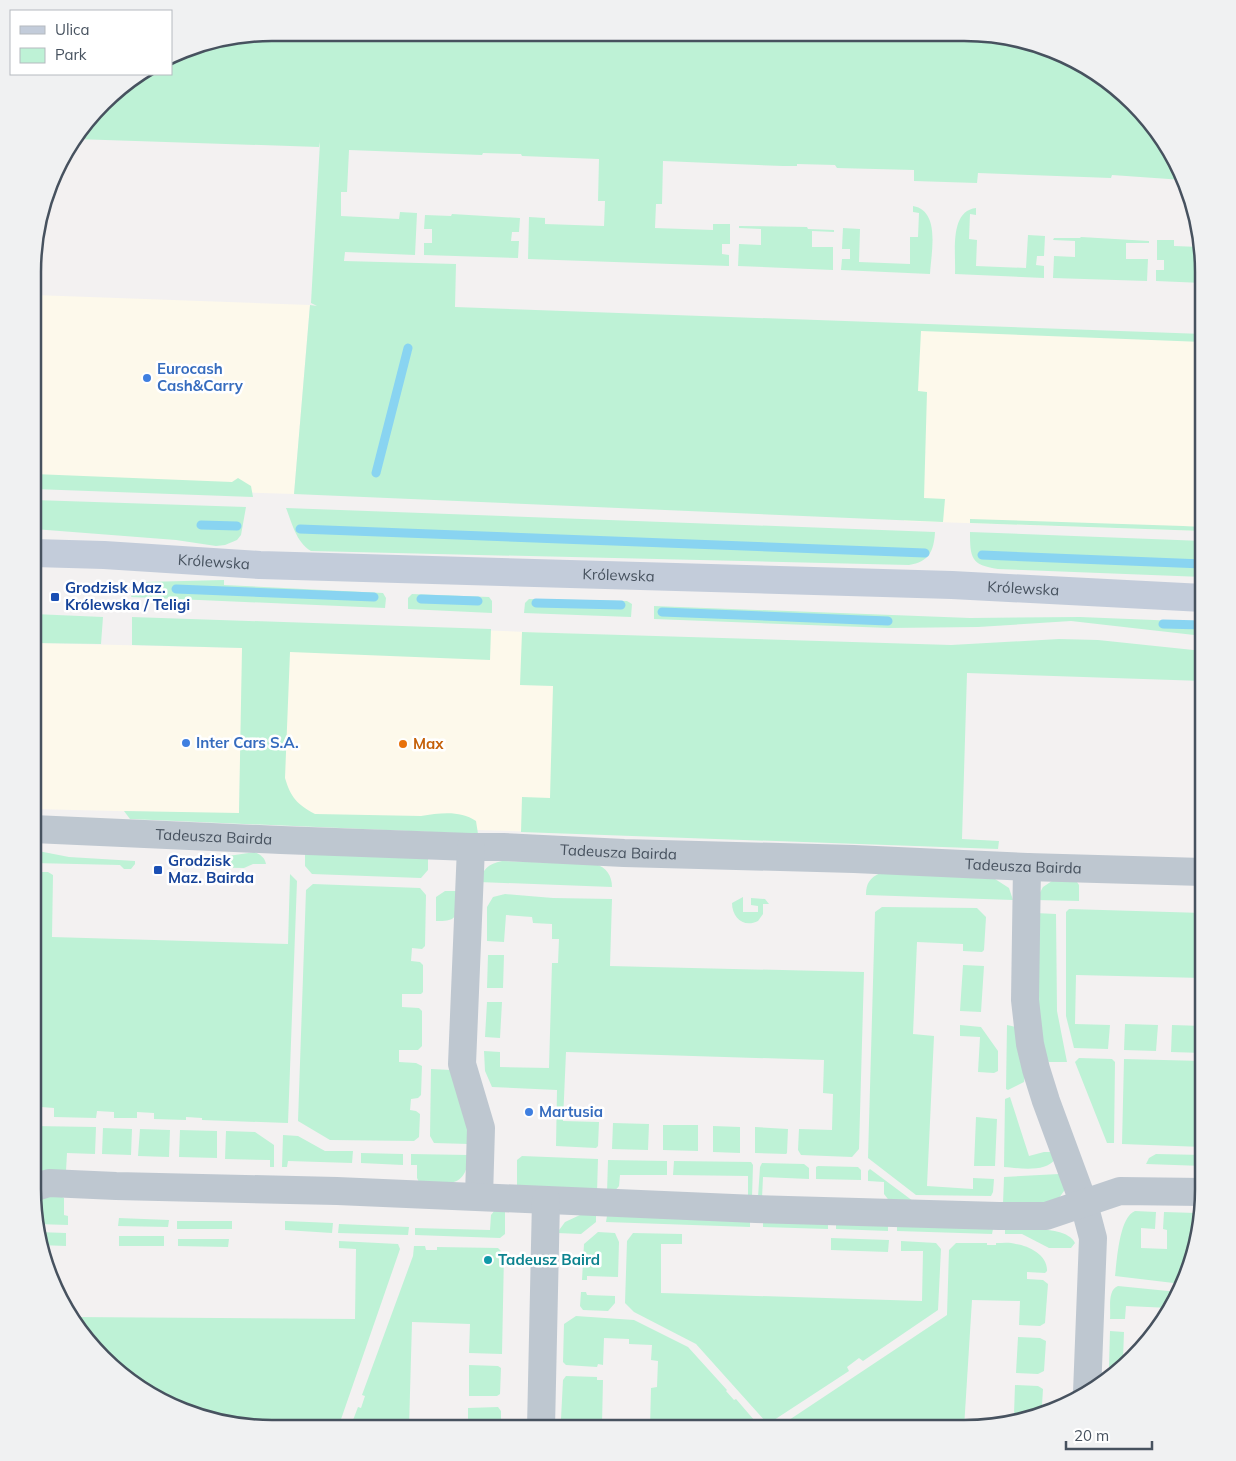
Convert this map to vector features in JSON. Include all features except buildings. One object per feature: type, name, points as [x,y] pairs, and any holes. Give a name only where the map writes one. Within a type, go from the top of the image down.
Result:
[{"type":"main road","name":"Królewska","points":[[41,553],[104,555],[260,565],[952,585],[1195,598]]},
{"type":"street","name":"Tadeusza Bairda","points":[[41,830],[624,853],[1195,872]]},
{"type":"street","points":[[471,847],[462,1064],[481,1128],[479,1197]]},
{"type":"street","points":[[1027,867],[1025,1000],[1030,1044],[1046,1101],[1084,1204],[1093,1238],[1088,1383]]},
{"type":"street","points":[[41,1185],[49,1183],[999,1216],[1046,1216],[1120,1191],[1195,1192]]},
{"type":"street","points":[[541,1420],[546,1200]]},
{"type":"shaded area","points":[[41,295],[310,305],[294,494],[41,486]]},
{"type":"shaded area","points":[[913,328],[1195,338],[1195,531],[904,521]]},
{"type":"shaded area","points":[[243,621],[579,634],[574,833],[241,823],[242,676],[239,814],[41,809],[41,643],[243,648]]},
{"type":"green space","points":[[272,41],[964,41],[994,43],[1024,49],[1038,53],[1079,72],[1116,99],[1137,120],[1156,144],[1175,179],[1112,175],[1111,178],[978,173],[977,183],[914,181],[914,170],[837,168],[835,165],[797,164],[797,166],[783,166],[663,161],[662,204],[656,204],[655,228],[713,230],[713,224],[730,224],[730,244],[722,244],[722,254],[729,255],[729,266],[528,259],[529,217],[545,218],[545,224],[604,226],[605,201],[598,201],[599,159],[522,156],[521,154],[483,153],[482,155],[349,150],[347,192],[341,192],[341,216],[399,219],[400,212],[417,213],[415,255],[345,252],[344,261],[456,264],[455,307],[1195,334],[1195,342],[921,331],[918,391],[927,392],[924,498],[945,499],[943,522],[294,494],[310,305],[317,306],[311,303],[320,142],[319,147],[84,139],[109,109],[152,75],[172,75],[172,64],[198,53],[242,43]]},
{"type":"green space","points":[[913,206],[922,209],[928,216],[931,224],[930,274],[841,270],[842,259],[850,259],[850,249],[842,249],[843,228],[860,229],[859,262],[910,264],[910,237],[918,237],[919,213],[913,212]]},
{"type":"green space","points":[[976,208],[976,215],[970,214],[969,239],[977,240],[976,266],[1026,268],[1028,235],[1045,236],[1044,256],[1037,256],[1036,265],[1044,266],[1044,278],[955,274],[955,245],[958,225],[961,217],[967,211]]},
{"type":"green space","points":[[452,214],[520,218],[519,232],[512,232],[511,241],[519,241],[518,258],[424,255],[424,243],[432,243],[432,229],[424,229],[425,215],[451,216]]},
{"type":"green space","points":[[739,226],[807,227],[808,229],[834,230],[834,232],[812,231],[812,247],[833,247],[833,270],[738,266],[739,244],[761,245],[761,229],[739,228]]},
{"type":"green space","points":[[1081,237],[1149,241],[1149,243],[1126,243],[1126,259],[1148,259],[1147,281],[1053,278],[1054,256],[1075,257],[1075,241],[1053,240],[1054,238]]},
{"type":"green space","points":[[1157,240],[1174,240],[1174,246],[1193,247],[1195,283],[1156,281],[1156,270],[1164,270],[1164,260],[1157,260]]},
{"type":"green space","points":[[41,474],[232,482],[238,478],[251,486],[253,497],[41,489]]},
{"type":"green space","points":[[41,500],[246,507],[241,535],[237,540],[225,545],[216,546],[176,540],[41,530]]},
{"type":"green space","points":[[286,508],[935,532],[932,550],[926,558],[916,564],[909,565],[311,551],[298,537]]},
{"type":"green space","points":[[970,519],[1195,527],[1195,531],[970,523]]},
{"type":"green space","points":[[970,532],[1195,541],[1195,577],[998,569],[977,562],[974,559]]},
{"type":"green space","points":[[224,580],[224,585],[383,593],[386,598],[385,608],[131,597],[133,592],[144,582]]},
{"type":"green space","points":[[412,594],[489,597],[492,601],[492,613],[408,609],[408,598]]},
{"type":"green space","points":[[529,599],[627,601],[632,604],[631,617],[524,613],[525,603]]},
{"type":"green space","points":[[654,606],[970,618],[1080,617],[1195,622],[1195,635],[1071,621],[978,627],[889,628],[654,619]]},
{"type":"green space","points":[[41,614],[103,617],[101,644],[41,643]]},
{"type":"green space","points":[[132,617],[491,629],[490,660],[290,652],[285,778],[292,796],[299,803],[315,814],[421,816],[443,813],[463,815],[476,821],[478,834],[130,819],[124,811],[239,813],[242,648],[132,645]]},
{"type":"green space","points":[[522,632],[951,645],[1059,639],[1098,640],[1195,650],[1195,681],[967,673],[962,839],[999,841],[998,849],[521,832],[522,797],[550,798],[553,686],[520,685]]},
{"type":"green space","points":[[41,852],[69,857],[135,861],[131,869],[124,869],[120,865],[41,863]]},
{"type":"green space","points":[[255,852],[265,860],[266,864],[253,864],[244,868],[188,867],[188,862]]},
{"type":"green space","points":[[305,854],[428,858],[428,870],[421,878],[312,874],[305,866]]},
{"type":"green space","points":[[502,861],[596,864],[608,872],[612,887],[479,882],[487,868]]},
{"type":"green space","points":[[41,872],[48,872],[53,875],[52,937],[288,944],[290,874],[297,881],[288,1123],[202,1120],[202,1118],[186,1117],[186,1120],[154,1119],[154,1113],[137,1112],[137,1118],[114,1118],[114,1112],[97,1111],[96,1118],[54,1117],[54,1108],[41,1107]]},
{"type":"green space","points":[[880,873],[995,879],[1009,888],[1013,900],[866,895],[869,881]]},
{"type":"green space","points":[[1052,881],[1077,882],[1079,885],[1079,901],[1036,900],[1043,887]]},
{"type":"green space","points":[[313,884],[420,888],[426,895],[425,946],[422,949],[412,948],[411,961],[420,962],[423,965],[423,992],[421,994],[402,994],[402,1007],[419,1008],[422,1011],[422,1046],[418,1050],[399,1050],[399,1062],[416,1063],[422,1066],[421,1095],[418,1098],[411,1099],[410,1110],[420,1114],[419,1137],[414,1141],[330,1140],[298,1121],[306,890]]},
{"type":"green space","points":[[445,891],[457,891],[456,915],[450,920],[436,921],[436,897]]},
{"type":"green space","points":[[505,894],[553,898],[612,899],[610,966],[864,972],[859,1149],[852,1157],[801,1155],[798,1150],[799,1129],[832,1130],[833,1094],[823,1093],[824,1060],[566,1052],[563,1121],[599,1122],[598,1146],[596,1148],[556,1146],[557,1090],[492,1087],[485,1071],[484,1051],[500,1052],[500,1067],[549,1068],[552,963],[558,963],[559,939],[552,939],[552,924],[533,923],[532,917],[506,915],[504,942],[487,941],[487,907],[493,897]]},
{"type":"green space","points":[[743,897],[743,912],[758,912],[758,906],[751,905],[751,898],[765,899],[769,904],[763,904],[763,914],[758,921],[753,923],[744,922],[734,913],[732,903]]},
{"type":"green space","points":[[882,907],[977,908],[986,917],[984,950],[982,952],[963,951],[963,944],[917,942],[913,1034],[934,1036],[927,1186],[973,1189],[973,1178],[994,1179],[991,1196],[916,1195],[868,1158],[875,912]]},
{"type":"green space","points":[[1069,909],[1195,913],[1195,978],[1076,975],[1075,1024],[1110,1025],[1108,1049],[1074,1048],[1066,1016],[1066,912]]},
{"type":"green space","points":[[1035,913],[1056,914],[1057,1011],[1067,1062],[1049,1062],[1043,1058],[1039,1040]]},
{"type":"green space","points":[[488,955],[504,955],[503,988],[487,988]]},
{"type":"green space","points":[[963,965],[984,966],[981,1012],[960,1011]]},
{"type":"green space","points":[[487,1002],[502,1002],[500,1038],[485,1037]]},
{"type":"green space","points":[[1125,1024],[1158,1025],[1156,1051],[1124,1050]]},
{"type":"green space","points":[[960,1025],[981,1027],[998,1051],[998,1071],[994,1073],[978,1072],[980,1037],[960,1036]]},
{"type":"green space","points":[[1007,1025],[1016,1027],[1025,1075],[1024,1082],[1008,1090],[1006,1089]]},
{"type":"green space","points":[[1172,1025],[1195,1026],[1195,1053],[1171,1052]]},
{"type":"green space","points":[[1079,1058],[1112,1059],[1115,1062],[1114,1143],[1107,1143],[1075,1062]]},
{"type":"green space","points":[[1124,1059],[1195,1061],[1195,1147],[1122,1144]]},
{"type":"green space","points":[[431,1069],[451,1070],[469,1128],[469,1144],[434,1143],[430,1136]]},
{"type":"green space","points":[[1010,1097],[1029,1156],[1050,1152],[1055,1159],[1051,1163],[1031,1169],[1004,1167],[1005,1099]]},
{"type":"green space","points":[[976,1117],[997,1119],[995,1166],[974,1166]]},
{"type":"green space","points":[[613,1123],[649,1124],[648,1150],[612,1149]]},
{"type":"green space","points":[[663,1125],[698,1125],[698,1151],[663,1150]]},
{"type":"green space","points":[[41,1126],[96,1127],[95,1154],[67,1153],[66,1171],[41,1175]]},
{"type":"green space","points":[[713,1126],[740,1127],[740,1153],[713,1152]]},
{"type":"green space","points":[[755,1127],[788,1129],[787,1153],[755,1153]]},
{"type":"green space","points":[[103,1128],[132,1129],[131,1155],[102,1154]]},
{"type":"green space","points":[[140,1129],[170,1130],[169,1157],[138,1156]]},
{"type":"green space","points":[[180,1130],[217,1131],[217,1158],[179,1157]]},
{"type":"green space","points":[[226,1131],[255,1132],[274,1145],[274,1167],[270,1167],[270,1160],[225,1159]]},
{"type":"green space","points":[[283,1135],[298,1136],[325,1151],[353,1151],[352,1163],[288,1161],[287,1167],[282,1167]]},
{"type":"green space","points":[[361,1153],[403,1154],[403,1165],[361,1163]]},
{"type":"green space","points":[[411,1154],[468,1155],[467,1166],[464,1174],[453,1182],[437,1184],[419,1182],[417,1178],[417,1165],[411,1165]]},
{"type":"green space","points":[[1156,1154],[1195,1155],[1195,1166],[1146,1164],[1149,1158]]},
{"type":"green space","points":[[522,1156],[598,1159],[597,1192],[517,1188],[517,1160]]},
{"type":"green space","points":[[608,1160],[667,1161],[667,1175],[620,1175],[619,1186],[613,1193],[607,1193]]},
{"type":"green space","points":[[674,1161],[751,1162],[753,1165],[752,1197],[748,1197],[748,1176],[673,1175]]},
{"type":"green space","points":[[762,1163],[804,1164],[809,1168],[809,1179],[763,1177],[762,1198],[758,1197],[760,1167]]},
{"type":"green space","points":[[816,1167],[858,1167],[861,1170],[861,1180],[816,1179]]},
{"type":"green space","points":[[870,1169],[913,1201],[891,1203],[884,1194],[884,1182],[868,1181],[868,1171]]},
{"type":"green space","points":[[1059,1174],[1066,1182],[1064,1191],[1056,1202],[1003,1204],[1004,1177]]},
{"type":"green space","points":[[64,1198],[64,1215],[68,1216],[68,1225],[44,1224],[42,1199]]},
{"type":"green space","points":[[505,1209],[505,1234],[500,1238],[415,1235],[415,1228],[490,1230],[491,1215],[495,1210]]},
{"type":"green space","points":[[1135,1211],[1156,1212],[1155,1229],[1141,1228],[1141,1248],[1167,1249],[1167,1230],[1163,1229],[1164,1212],[1193,1213],[1187,1249],[1174,1283],[1115,1276],[1122,1230],[1130,1215]]},
{"type":"green space","points":[[580,1215],[596,1215],[596,1222],[581,1234],[557,1233],[565,1222]]},
{"type":"green space","points":[[607,1216],[750,1221],[750,1227],[606,1222]]},
{"type":"green space","points":[[119,1218],[169,1220],[168,1227],[118,1226]]},
{"type":"green space","points":[[177,1221],[232,1221],[232,1229],[177,1229]]},
{"type":"green space","points":[[285,1221],[333,1223],[332,1233],[285,1230]]},
{"type":"green space","points":[[763,1222],[828,1223],[828,1229],[763,1227]]},
{"type":"green space","points":[[339,1224],[409,1227],[408,1235],[338,1233]]},
{"type":"green space","points":[[836,1224],[888,1225],[888,1231],[836,1229]]},
{"type":"green space","points":[[897,1226],[993,1229],[992,1234],[897,1231]]},
{"type":"green space","points":[[1033,1229],[1054,1231],[1070,1237],[1075,1243],[1071,1248],[1049,1248],[1022,1234],[1005,1234],[1005,1230]]},
{"type":"green space","points":[[46,1232],[66,1233],[66,1246],[48,1245]]},
{"type":"green space","points":[[598,1232],[615,1233],[619,1242],[618,1277],[587,1276],[587,1280],[582,1280],[584,1244]]},
{"type":"green space","points":[[633,1233],[682,1234],[682,1244],[661,1244],[661,1293],[922,1301],[923,1251],[901,1251],[901,1241],[936,1243],[941,1249],[938,1310],[863,1361],[859,1358],[847,1367],[849,1371],[774,1420],[764,1420],[696,1344],[634,1312],[625,1303],[627,1241]]},
{"type":"green space","points":[[119,1236],[164,1236],[164,1246],[119,1246]]},
{"type":"green space","points":[[831,1238],[889,1240],[888,1252],[831,1250]]},
{"type":"green space","points":[[178,1239],[229,1239],[228,1247],[178,1246]]},
{"type":"green space","points":[[339,1241],[398,1244],[400,1249],[341,1420],[242,1418],[198,1408],[157,1389],[132,1372],[109,1352],[80,1317],[355,1319],[356,1249],[339,1248]]},
{"type":"green space","points":[[956,1243],[987,1243],[987,1245],[996,1245],[996,1243],[1009,1243],[1032,1249],[1041,1256],[1047,1266],[1045,1273],[1027,1272],[1027,1279],[1043,1280],[1048,1284],[1045,1323],[1040,1326],[1019,1325],[1020,1301],[972,1300],[965,1420],[789,1420],[947,1315],[949,1250]]},
{"type":"green space","points":[[414,1246],[425,1246],[426,1250],[437,1250],[437,1247],[498,1248],[504,1254],[502,1354],[469,1353],[470,1324],[412,1322],[409,1420],[353,1420],[358,1407],[361,1408],[365,1396],[362,1395],[413,1256]]},
{"type":"green space","points":[[1118,1286],[1171,1291],[1162,1308],[1126,1306],[1125,1319],[1110,1319],[1110,1300],[1112,1291]]},
{"type":"green space","points":[[581,1292],[586,1292],[587,1295],[615,1296],[615,1303],[608,1311],[583,1310],[580,1306]]},
{"type":"green space","points":[[576,1316],[634,1320],[688,1347],[754,1420],[650,1420],[651,1388],[657,1387],[658,1361],[651,1360],[652,1345],[629,1344],[629,1339],[604,1338],[603,1365],[598,1364],[597,1367],[566,1365],[563,1362],[564,1324]]},
{"type":"green space","points":[[1110,1331],[1124,1332],[1123,1356],[1109,1367]]},
{"type":"green space","points":[[1018,1337],[1040,1338],[1046,1341],[1044,1371],[1038,1374],[1016,1373]]},
{"type":"green space","points":[[469,1365],[498,1366],[501,1368],[500,1394],[497,1396],[469,1396]]},
{"type":"green space","points":[[566,1376],[597,1377],[597,1380],[603,1380],[602,1420],[561,1419],[563,1380]]},
{"type":"green space","points":[[1015,1385],[1038,1386],[1043,1389],[1042,1405],[1038,1408],[1014,1414]]},
{"type":"green space","points":[[498,1407],[501,1411],[501,1420],[468,1420],[468,1408]]},
{"type":"waterway","points":[[376,473],[408,348]]},
{"type":"waterway","points":[[201,525],[237,526]]},
{"type":"waterway","points":[[300,529],[925,553]]},
{"type":"waterway","points":[[982,555],[1195,564]]},
{"type":"waterway","points":[[176,589],[374,597]]},
{"type":"waterway","points":[[421,599],[478,601]]},
{"type":"waterway","points":[[536,603],[621,605]]},
{"type":"waterway","points":[[662,612],[888,621]]},
{"type":"waterway","points":[[1163,624],[1195,625]]},
{"type":"place","name":"Eurocash Cash&Carry","points":[[147,378]]},
{"type":"place","name":"Grodzisk Maz. Królewska / Teligi","points":[[55,597]]},
{"type":"place","name":"Inter Cars S.A.","points":[[186,743]]},
{"type":"place","name":"Max","points":[[403,744]]},
{"type":"place","name":"Grodzisk Maz. Bairda","points":[[158,870]]},
{"type":"place","name":"Martusia","points":[[529,1112]]},
{"type":"place","name":"Tadeusz Baird","points":[[488,1260]]}]
